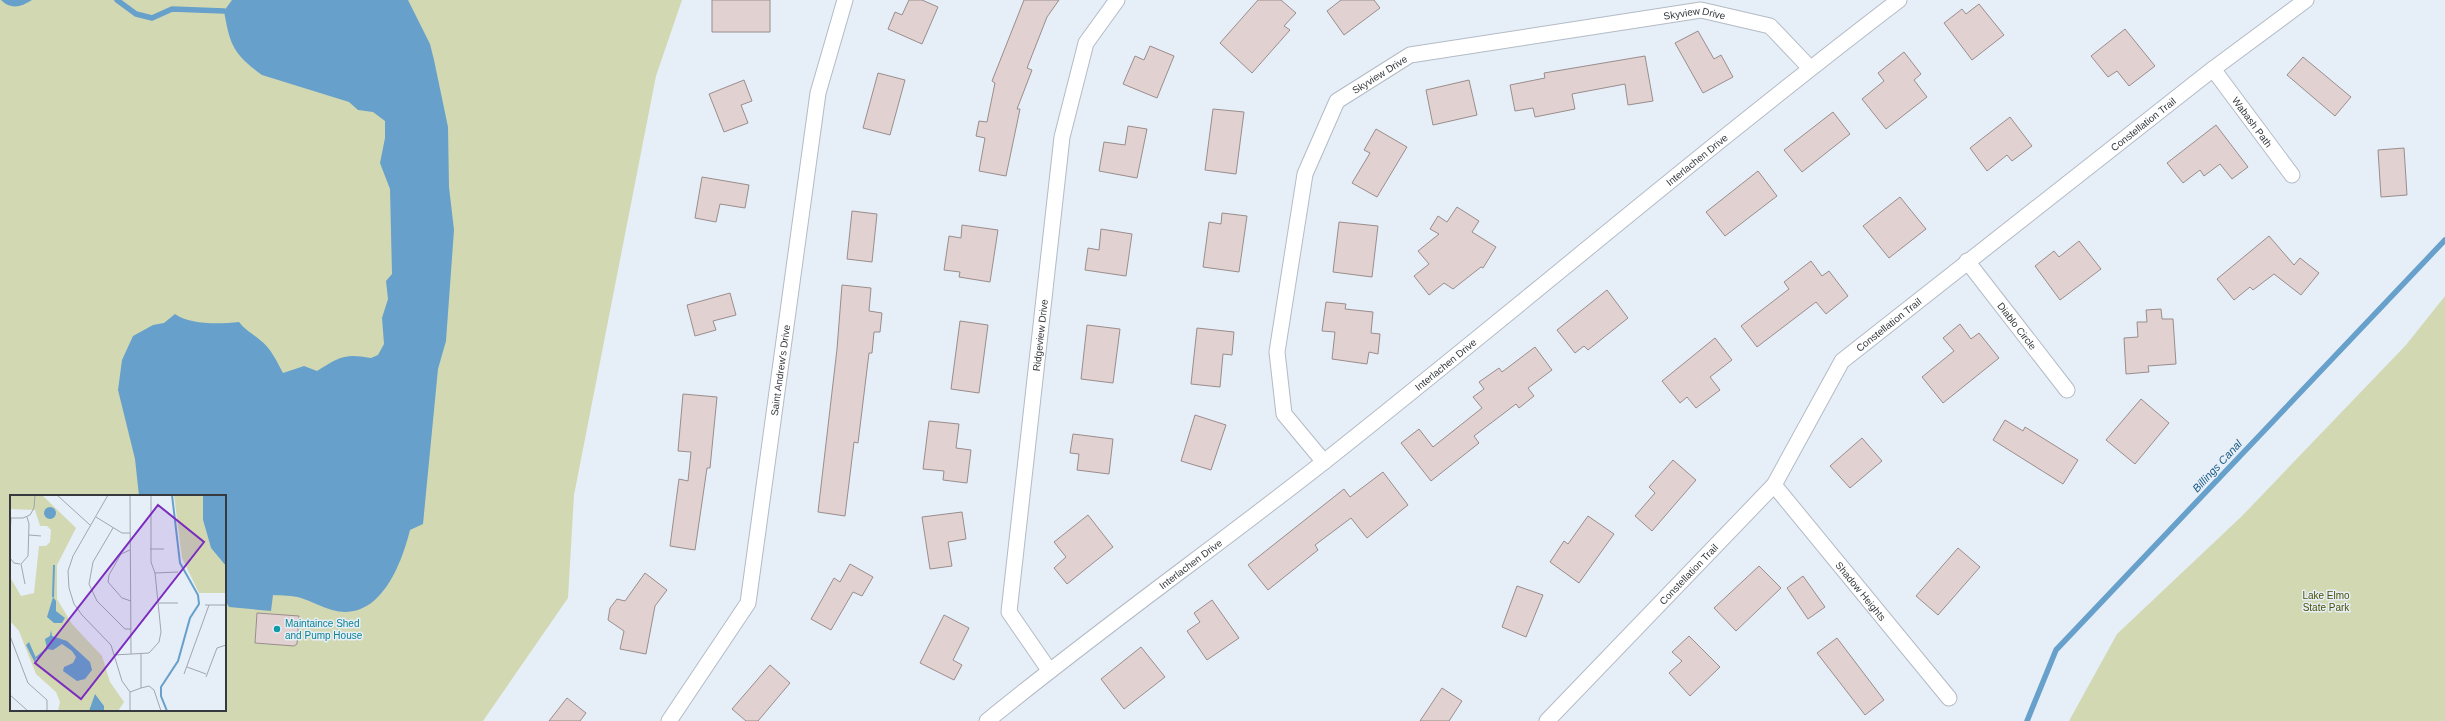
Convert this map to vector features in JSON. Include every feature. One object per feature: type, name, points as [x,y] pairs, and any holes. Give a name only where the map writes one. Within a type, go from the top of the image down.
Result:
[{"type":"street","name":"Saint Andrew's Drive","points":[[673,719],[748,603],[818,93],[845,0]]},
{"type":"street","name":"Ridgeview Drive","points":[[1049,670],[1009,612],[1062,137],[1086,43],[1118,0]]},
{"type":"street","name":"Interlachen Drive","points":[[987,721],[1049,670],[1324,462],[1810,68],[1899,0]]},
{"type":"street","name":"Constellation Trail","points":[[1547,721],[1774,485],[1842,361],[1967,261],[2213,69],[2306,0]]},
{"type":"street","name":"Skyview Drive","points":[[1324,462],[1284,414],[1278,352],[1305,174],[1337,101],[1410,55],[1701,10],[1770,26],[1810,68]]},
{"type":"street","name":"Wabash Path","points":[[2213,69],[2292,174]]},
{"type":"street","name":"Diablo Circle","points":[[1967,261],[2067,390]]},
{"type":"street","name":"Shadow Heights","points":[[1774,485],[1949,698]]},
{"type":"green space","points":[[0,0],[682,0],[656,76],[574,495],[568,598],[483,721],[0,721]]},
{"type":"green space","name":"Lake Elmo State Park","points":[[2445,296],[2445,721],[2069,721],[2117,634],[2242,516],[2406,345]]},
{"type":"water","points":[[1,0],[32,0],[20,6],[12,6]]},
{"type":"water","points":[[232,0],[408,0],[430,44],[448,127],[449,187],[454,230],[446,341],[438,369],[423,524],[410,530],[401,560],[394,575],[375,600],[363,608],[348,612],[332,610],[298,597],[273,595],[271,611],[229,607],[226,602],[226,495],[139,495],[135,459],[118,390],[122,360],[133,336],[153,325],[164,323],[175,314],[181,318],[205,323],[239,322],[264,343],[283,373],[304,366],[317,371],[342,357],[355,356],[371,358],[378,355],[384,344],[382,318],[388,299],[386,281],[392,274],[390,189],[380,163],[385,138],[385,121],[373,112],[358,110],[349,102],[262,75],[252,68],[234,48],[228,32],[224,11]]},
{"type":"building","points":[[712,0],[770,0],[770,32],[712,32]]},
{"type":"building","points":[[909,0],[922,0],[938,7],[922,44],[888,29],[895,12],[902,15]]},
{"type":"building","points":[[1024,0],[1059,0],[1047,17],[1027,68],[1032,70],[1017,109],[1020,109],[1006,176],[979,171],[985,138],[976,136],[979,121],[987,122],[995,83],[992,81]]},
{"type":"building","points":[[1258,0],[1281,0],[1296,13],[1284,26],[1290,30],[1252,73],[1220,43]]},
{"type":"building","points":[[1341,0],[1374,0],[1380,8],[1344,35],[1327,11]]},
{"type":"building","points":[[1979,4],[2004,35],[1972,60],[1944,23],[1962,9],[1966,14]]},
{"type":"building","points":[[2125,29],[2155,66],[2129,86],[2117,71],[2108,77],[2091,56]]},
{"type":"building","points":[[1698,31],[1714,59],[1721,55],[1733,77],[1703,93],[1675,43]]},
{"type":"building","points":[[1150,46],[1174,56],[1157,98],[1123,84],[1135,56],[1144,60]]},
{"type":"building","points":[[1904,52],[1921,74],[1914,80],[1927,97],[1886,129],[1862,99],[1884,81],[1878,73]]},
{"type":"building","points":[[1645,56],[1653,101],[1628,105],[1625,84],[1572,94],[1575,109],[1535,117],[1533,108],[1515,111],[1510,85],[1545,78],[1544,73]]},
{"type":"building","points":[[2303,57],[2351,97],[2335,116],[2287,75]]},
{"type":"building","points":[[878,73],[905,80],[890,135],[863,128]]},
{"type":"building","points":[[744,80],[752,101],[741,105],[748,123],[724,132],[709,94]]},
{"type":"building","points":[[1469,80],[1477,115],[1433,125],[1426,90]]},
{"type":"building","points":[[1213,109],[1244,112],[1236,174],[1205,170]]},
{"type":"building","points":[[1833,112],[1850,134],[1802,172],[1784,150]]},
{"type":"building","points":[[2010,117],[2032,146],[2012,161],[2007,155],[1987,171],[1970,148]]},
{"type":"building","points":[[2216,125],[2248,167],[2232,179],[2220,164],[2204,176],[2200,170],[2183,183],[2167,163]]},
{"type":"building","points":[[1128,126],[1147,129],[1137,178],[1099,171],[1104,142],[1125,145]]},
{"type":"building","points":[[1376,129],[1407,147],[1377,197],[1352,183],[1370,153],[1364,150]]},
{"type":"building","points":[[2404,148],[2407,195],[2381,197],[2378,150]]},
{"type":"building","points":[[1758,171],[1777,196],[1725,236],[1706,212]]},
{"type":"building","points":[[702,177],[749,185],[745,208],[720,204],[716,222],[695,218]]},
{"type":"building","points":[[1900,197],[1926,229],[1889,258],[1863,226]]},
{"type":"building","points":[[1457,207],[1479,221],[1472,232],[1496,247],[1483,268],[1481,267],[1453,289],[1444,283],[1429,295],[1414,276],[1429,264],[1418,251],[1439,234],[1430,229],[1438,216],[1447,222]]},
{"type":"building","points":[[852,211],[877,214],[872,262],[847,259]]},
{"type":"building","points":[[1222,213],[1247,216],[1239,272],[1203,267],[1209,222],[1221,224]]},
{"type":"building","points":[[1339,222],[1378,226],[1372,277],[1333,272]]},
{"type":"building","points":[[962,225],[998,230],[990,282],[959,277],[960,272],[944,270],[949,236],[961,238]]},
{"type":"building","points":[[1101,229],[1132,234],[1126,276],[1085,270],[1088,248],[1099,250]]},
{"type":"building","points":[[2269,236],[2294,265],[2300,258],[2319,273],[2301,295],[2274,274],[2253,290],[2250,287],[2234,300],[2217,279]]},
{"type":"building","points":[[2079,241],[2101,269],[2060,300],[2035,266],[2054,251],[2059,257]]},
{"type":"building","points":[[1811,261],[1822,276],[1829,271],[1848,296],[1826,314],[1816,302],[1757,347],[1741,326],[1789,289],[1784,282]]},
{"type":"building","points":[[842,285],[871,288],[869,311],[882,313],[880,332],[874,332],[872,353],[869,353],[858,443],[854,442],[845,516],[818,512],[837,349]]},
{"type":"building","points":[[1607,290],[1628,318],[1588,350],[1584,346],[1575,353],[1557,330]]},
{"type":"building","points":[[730,293],[736,315],[713,321],[716,330],[695,336],[687,305]]},
{"type":"building","points":[[1326,302],[1346,304],[1345,309],[1373,312],[1371,333],[1380,334],[1378,354],[1369,352],[1367,364],[1332,359],[1335,332],[1322,331]]},
{"type":"building","points":[[2161,309],[2162,319],[2173,319],[2176,364],[2148,366],[2149,372],[2126,374],[2124,338],[2138,337],[2137,322],[2147,322],[2146,310]]},
{"type":"building","points":[[960,321],[988,325],[979,393],[951,389]]},
{"type":"building","points":[[1960,324],[1971,339],[1979,333],[1999,358],[1943,403],[1922,377],[1954,351],[1943,338]]},
{"type":"building","points":[[1087,325],[1120,329],[1113,383],[1081,379]]},
{"type":"building","points":[[1197,328],[1234,332],[1232,355],[1223,354],[1220,387],[1191,384]]},
{"type":"building","points":[[1715,338],[1732,360],[1710,377],[1720,390],[1696,408],[1687,397],[1680,403],[1662,381]]},
{"type":"building","points":[[1535,347],[1552,370],[1528,388],[1534,396],[1519,408],[1516,404],[1474,436],[1479,443],[1431,481],[1401,443],[1419,429],[1433,447],[1482,408],[1473,397],[1484,389],[1479,382],[1499,368],[1502,372]]},
{"type":"building","points":[[683,394],[717,397],[710,468],[707,468],[695,550],[670,546],[679,479],[688,481],[691,452],[678,451]]},
{"type":"building","points":[[2141,399],[2169,423],[2135,464],[2106,440]]},
{"type":"building","points":[[1195,415],[1226,425],[1211,470],[1181,461]]},
{"type":"building","points":[[2005,420],[2023,431],[2025,427],[2078,460],[2063,484],[1993,440]]},
{"type":"building","points":[[929,421],[959,424],[956,448],[971,450],[967,483],[943,480],[944,471],[923,469]]},
{"type":"building","points":[[1073,434],[1113,439],[1109,474],[1077,470],[1079,454],[1070,453]]},
{"type":"building","points":[[1862,438],[1882,461],[1850,488],[1830,466]]},
{"type":"building","points":[[1673,460],[1696,480],[1652,531],[1635,516],[1655,493],[1649,487]]},
{"type":"building","points":[[1383,472],[1408,505],[1367,538],[1351,518],[1315,545],[1318,550],[1268,590],[1248,565],[1344,489],[1350,497]]},
{"type":"building","points":[[962,512],[966,539],[948,542],[952,566],[930,569],[922,517]]},
{"type":"building","points":[[1088,515],[1113,547],[1067,584],[1054,568],[1066,557],[1054,542]]},
{"type":"building","points":[[1588,516],[1614,534],[1579,583],[1550,562],[1564,541],[1568,544]]},
{"type":"building","points":[[1958,548],[1980,567],[1938,615],[1916,596]]},
{"type":"building","points":[[850,564],[873,577],[862,596],[853,592],[831,630],[811,619],[834,578],[840,582]]},
{"type":"building","points":[[1759,566],[1781,588],[1736,631],[1714,608]]},
{"type":"building","points":[[645,573],[667,590],[655,606],[646,654],[620,649],[624,631],[608,620],[610,608],[617,599],[625,601]]},
{"type":"building","points":[[1803,576],[1825,607],[1808,619],[1787,588]]},
{"type":"building","points":[[1517,586],[1543,595],[1526,637],[1502,627]]},
{"type":"building","points":[[1212,600],[1239,638],[1207,660],[1187,631],[1200,622],[1194,613]]},
{"type":"building","name":"Maintaince Shed and Pump House","points":[[257,613],[299,616],[297,644],[294,646],[255,643]]},
{"type":"building","points":[[944,615],[969,628],[953,660],[962,665],[954,680],[920,663]]},
{"type":"building","points":[[1689,636],[1720,667],[1690,696],[1669,673],[1682,661],[1672,652]]},
{"type":"building","points":[[1837,638],[1884,700],[1865,715],[1817,653]]},
{"type":"building","points":[[1141,647],[1165,677],[1124,709],[1101,679]]},
{"type":"building","points":[[770,665],[790,683],[758,721],[746,721],[732,709]]},
{"type":"building","points":[[1442,688],[1462,701],[1449,721],[1420,721]]},
{"type":"building","points":[[567,698],[586,713],[580,721],[549,721]]},
{"type":"waterway","points":[[117,0],[136,14],[152,18],[172,9],[224,11]]},
{"type":"waterway","name":"Billings Canal","points":[[2027,721],[2056,650],[2445,240]]},
{"type":"place","name":"Maintaince Shed and Pump House","points":[[277,629]]}]
